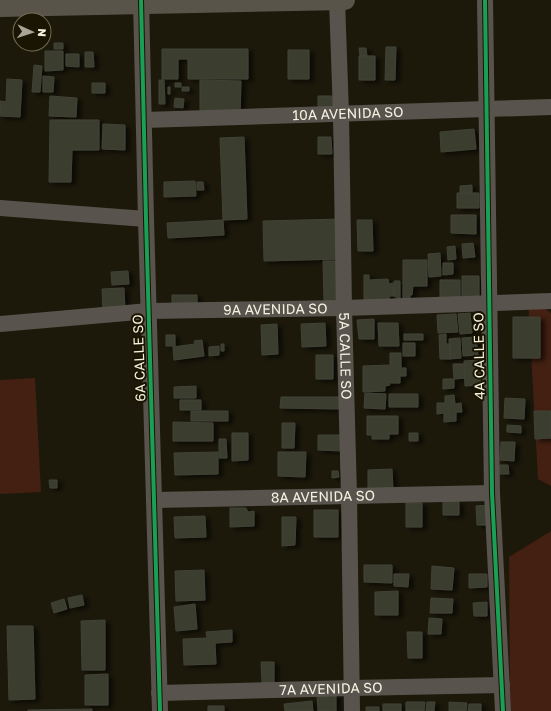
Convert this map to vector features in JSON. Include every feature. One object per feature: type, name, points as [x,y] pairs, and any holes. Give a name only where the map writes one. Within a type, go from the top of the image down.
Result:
[{"type":"main road","points":[[0,7],[141,2],[345,0]]},
{"type":"street","name":"5A CALLE SO","points":[[336,0],[341,114],[352,711]]},
{"type":"street","name":"4A CALLE SO","points":[[485,0],[492,493],[503,711]]},
{"type":"street","name":"6A CALLE SO","points":[[141,2],[160,711]]},
{"type":"street","name":"10A AVENIDA SO","points":[[144,120],[551,107]]},
{"type":"street","points":[[0,208],[146,219]]},
{"type":"street","name":"9A AVENIDA SO","points":[[0,324],[149,311],[344,308],[551,301]]},
{"type":"street","name":"8A AVENIDA SO","points":[[154,500],[492,493]]},
{"type":"street","name":"7A AVENIDA SO","points":[[159,693],[502,685]]},
{"type":"shaded area","points":[[528,297],[551,313],[551,486],[538,479]]},
{"type":"shaded area","points":[[35,378],[41,492],[0,494],[0,380]]},
{"type":"shaded area","points":[[551,531],[551,711],[510,711],[509,557]]},
{"type":"building","points":[[54,43],[63,43],[63,49],[54,49]]},
{"type":"building","points":[[386,47],[396,47],[395,80],[385,80]]},
{"type":"building","points":[[359,48],[366,48],[367,56],[360,56]]},
{"type":"building","points":[[162,49],[248,49],[248,79],[188,79],[188,59],[178,59],[178,79],[162,79]]},
{"type":"building","points":[[288,50],[309,50],[309,79],[288,79]]},
{"type":"building","points":[[63,51],[63,70],[45,71],[45,52]]},
{"type":"building","points":[[85,52],[93,52],[94,67],[85,67]]},
{"type":"building","points":[[66,54],[79,54],[79,67],[66,66]]},
{"type":"building","points":[[359,56],[375,56],[375,80],[359,80]]},
{"type":"building","points":[[34,65],[42,66],[40,92],[32,92]]},
{"type":"building","points":[[43,76],[54,77],[53,92],[43,92]]},
{"type":"building","points":[[7,79],[22,80],[20,117],[0,116],[0,101],[6,102]]},
{"type":"building","points":[[159,80],[164,80],[165,104],[159,104]]},
{"type":"building","points":[[200,80],[241,81],[240,114],[200,113]]},
{"type":"building","points":[[92,83],[105,83],[105,93],[92,93]]},
{"type":"building","points":[[175,83],[181,83],[181,87],[175,87]]},
{"type":"building","points":[[168,87],[170,87],[170,94],[168,94]]},
{"type":"building","points":[[182,87],[189,87],[189,91],[182,91]]},
{"type":"building","points":[[50,96],[77,98],[76,117],[49,116]]},
{"type":"building","points":[[318,96],[333,96],[333,113],[318,113]]},
{"type":"building","points":[[175,98],[184,99],[183,108],[174,107]]},
{"type":"building","points":[[50,120],[99,120],[99,150],[72,150],[71,182],[49,182]]},
{"type":"building","points":[[103,124],[125,125],[125,150],[102,149]]},
{"type":"building","points":[[474,129],[476,149],[441,152],[440,132]]},
{"type":"building","points":[[244,137],[247,219],[223,220],[220,138]]},
{"type":"building","points":[[318,137],[331,137],[332,154],[318,154]]},
{"type":"building","points":[[195,181],[196,196],[164,197],[164,182]]},
{"type":"building","points":[[197,182],[203,182],[204,190],[197,190]]},
{"type":"building","points":[[472,185],[472,193],[460,193],[460,186]]},
{"type":"building","points":[[457,193],[479,193],[479,208],[457,208]]},
{"type":"building","points":[[451,215],[476,215],[476,234],[451,233]]},
{"type":"building","points":[[340,219],[341,259],[264,261],[263,221]]},
{"type":"building","points":[[223,220],[224,235],[168,238],[167,223]]},
{"type":"building","points":[[357,220],[372,220],[373,251],[358,251]]},
{"type":"building","points":[[473,243],[475,257],[463,258],[462,244]]},
{"type":"building","points":[[455,246],[456,259],[448,260],[447,247]]},
{"type":"building","points":[[440,253],[441,276],[429,277],[428,254]]},
{"type":"building","points":[[403,260],[427,260],[427,286],[413,286],[410,300],[403,300]]},
{"type":"building","points":[[323,261],[336,261],[336,301],[324,301]]},
{"type":"building","points":[[443,263],[453,263],[453,274],[443,275]]},
{"type":"building","points":[[128,271],[129,284],[112,285],[111,272]]},
{"type":"building","points":[[364,275],[369,275],[369,280],[388,279],[389,284],[393,283],[394,296],[389,296],[389,300],[364,301]]},
{"type":"building","points":[[462,276],[479,276],[479,296],[462,297]]},
{"type":"building","points":[[440,280],[460,280],[460,301],[440,301]]},
{"type":"building","points":[[394,281],[400,281],[400,300],[394,296]]},
{"type":"building","points":[[124,288],[125,311],[103,313],[102,289]]},
{"type":"building","points":[[172,295],[197,295],[197,307],[172,307]]},
{"type":"building","points":[[470,313],[472,333],[460,334],[458,314]]},
{"type":"building","points":[[456,314],[458,332],[438,333],[437,315]]},
{"type":"building","points":[[513,317],[540,317],[540,358],[513,358]]},
{"type":"building","points":[[374,319],[374,339],[359,339],[357,320]]},
{"type":"building","points":[[325,323],[326,346],[302,347],[301,324]]},
{"type":"building","points":[[378,323],[398,323],[399,346],[379,346]]},
{"type":"building","points":[[277,324],[278,354],[262,355],[261,325]]},
{"type":"building","points":[[404,334],[423,334],[423,340],[404,340]]},
{"type":"building","points":[[446,334],[446,344],[450,344],[450,359],[440,359],[439,335]]},
{"type":"building","points":[[166,335],[175,335],[175,346],[166,346]]},
{"type":"building","points":[[476,337],[478,355],[463,356],[462,338]]},
{"type":"building","points":[[460,338],[461,358],[450,359],[449,339]]},
{"type":"building","points":[[202,340],[204,356],[174,360],[173,347],[195,344],[194,341]]},
{"type":"building","points":[[403,343],[415,343],[415,356],[403,356]]},
{"type":"building","points":[[221,344],[224,344],[224,351],[221,351]]},
{"type":"building","points":[[219,346],[219,355],[209,356],[209,347]]},
{"type":"building","points":[[390,353],[401,353],[401,368],[406,368],[406,376],[400,376],[400,383],[389,383],[390,385],[385,386],[385,391],[363,392],[363,366],[390,365]]},
{"type":"building","points":[[316,355],[333,355],[333,379],[316,379]]},
{"type":"building","points":[[479,360],[481,385],[465,386],[464,361]]},
{"type":"building","points":[[453,364],[464,364],[465,378],[454,379]]},
{"type":"building","points":[[443,379],[454,379],[454,388],[443,389]]},
{"type":"building","points":[[196,386],[196,398],[174,398],[174,387]]},
{"type":"building","points":[[365,393],[386,394],[385,409],[364,408]]},
{"type":"building","points":[[389,394],[418,394],[418,407],[389,407]]},
{"type":"building","points":[[454,395],[455,404],[461,403],[462,412],[456,412],[456,421],[444,422],[444,413],[437,414],[437,403],[445,403],[445,396]]},
{"type":"building","points":[[281,397],[340,397],[340,409],[280,408]]},
{"type":"building","points":[[505,398],[525,399],[524,419],[504,418]]},
{"type":"building","points":[[180,400],[201,400],[201,410],[180,410]]},
{"type":"building","points":[[191,411],[228,411],[228,421],[191,421]]},
{"type":"building","points":[[534,411],[551,411],[551,438],[535,439]]},
{"type":"building","points":[[367,416],[398,416],[398,434],[389,434],[389,439],[372,439],[372,435],[367,435]]},
{"type":"building","points":[[173,422],[213,423],[213,441],[173,441]]},
{"type":"building","points":[[282,423],[295,423],[294,448],[282,448]]},
{"type":"building","points":[[507,425],[521,426],[521,433],[507,432]]},
{"type":"building","points":[[232,433],[248,433],[248,460],[232,461]]},
{"type":"building","points":[[409,433],[418,433],[418,441],[409,441]]},
{"type":"building","points":[[318,435],[343,435],[343,451],[318,450]]},
{"type":"building","points":[[219,439],[226,439],[227,458],[219,458]]},
{"type":"building","points":[[501,442],[515,442],[514,461],[500,460]]},
{"type":"building","points":[[218,452],[218,474],[175,475],[174,453]]},
{"type":"building","points":[[278,452],[306,452],[305,477],[278,476]]},
{"type":"building","points":[[500,465],[508,465],[509,474],[500,474]]},
{"type":"building","points":[[392,469],[393,489],[368,490],[368,470]]},
{"type":"building","points":[[332,471],[338,471],[339,477],[332,478]]},
{"type":"building","points":[[49,480],[57,480],[57,488],[50,488]]},
{"type":"building","points":[[443,501],[459,502],[459,515],[443,515]]},
{"type":"building","points":[[406,503],[422,503],[422,527],[406,527]]},
{"type":"building","points":[[490,505],[490,525],[477,525],[476,506]]},
{"type":"building","points":[[230,508],[246,508],[248,512],[254,511],[254,526],[230,527]]},
{"type":"building","points":[[314,510],[338,510],[338,537],[314,537]]},
{"type":"building","points":[[205,516],[206,537],[175,538],[174,517]]},
{"type":"building","points":[[282,517],[296,517],[295,545],[282,546]]},
{"type":"building","points":[[364,565],[392,565],[392,583],[364,582]]},
{"type":"building","points":[[432,566],[454,568],[452,590],[431,589]]},
{"type":"building","points":[[204,570],[205,600],[176,601],[175,571]]},
{"type":"building","points":[[394,574],[409,574],[408,587],[394,586]]},
{"type":"building","points":[[469,574],[487,574],[487,587],[469,588]]},
{"type":"building","points":[[398,591],[398,615],[375,615],[375,592]]},
{"type":"building","points":[[82,595],[84,605],[70,608],[68,598]]},
{"type":"building","points":[[431,598],[453,599],[452,613],[430,613]]},
{"type":"building","points":[[64,599],[67,609],[54,613],[51,603]]},
{"type":"building","points":[[487,602],[487,616],[474,616],[473,603]]},
{"type":"building","points":[[195,604],[197,629],[176,631],[174,607]]},
{"type":"building","points":[[429,618],[442,619],[441,634],[428,634]]},
{"type":"building","points":[[105,620],[105,670],[82,670],[81,621]]},
{"type":"building","points":[[7,626],[33,626],[35,699],[9,700]]},
{"type":"building","points":[[232,630],[232,642],[215,643],[216,664],[184,665],[183,639],[207,638],[206,632]]},
{"type":"building","points":[[407,632],[422,632],[422,658],[408,658]]},
{"type":"building","points":[[261,662],[274,662],[274,683],[262,683]]},
{"type":"building","points":[[108,674],[108,705],[85,705],[85,675]]},
{"type":"building","points":[[336,694],[336,711],[318,711],[317,695]]},
{"type":"building","points":[[312,701],[313,711],[285,711],[284,704]]},
{"type":"building","points":[[406,702],[425,702],[424,711],[406,711]]},
{"type":"building","points":[[427,702],[435,702],[434,711],[426,711]]},
{"type":"building","points":[[449,702],[467,703],[466,711],[449,711]]},
{"type":"building","points":[[383,704],[401,704],[401,711],[383,711]]},
{"type":"building","points":[[469,704],[481,704],[481,711],[468,711]]},
{"type":"building","points":[[208,706],[224,706],[224,711],[208,711]]},
{"type":"building","points":[[366,707],[379,707],[379,711],[366,711]]},
{"type":"building","points":[[92,709],[92,711],[28,711],[28,710]]},
{"type":"cycle path","points":[[141,0],[160,711]]},
{"type":"cycle path","points":[[485,0],[492,493],[503,711]]}]
